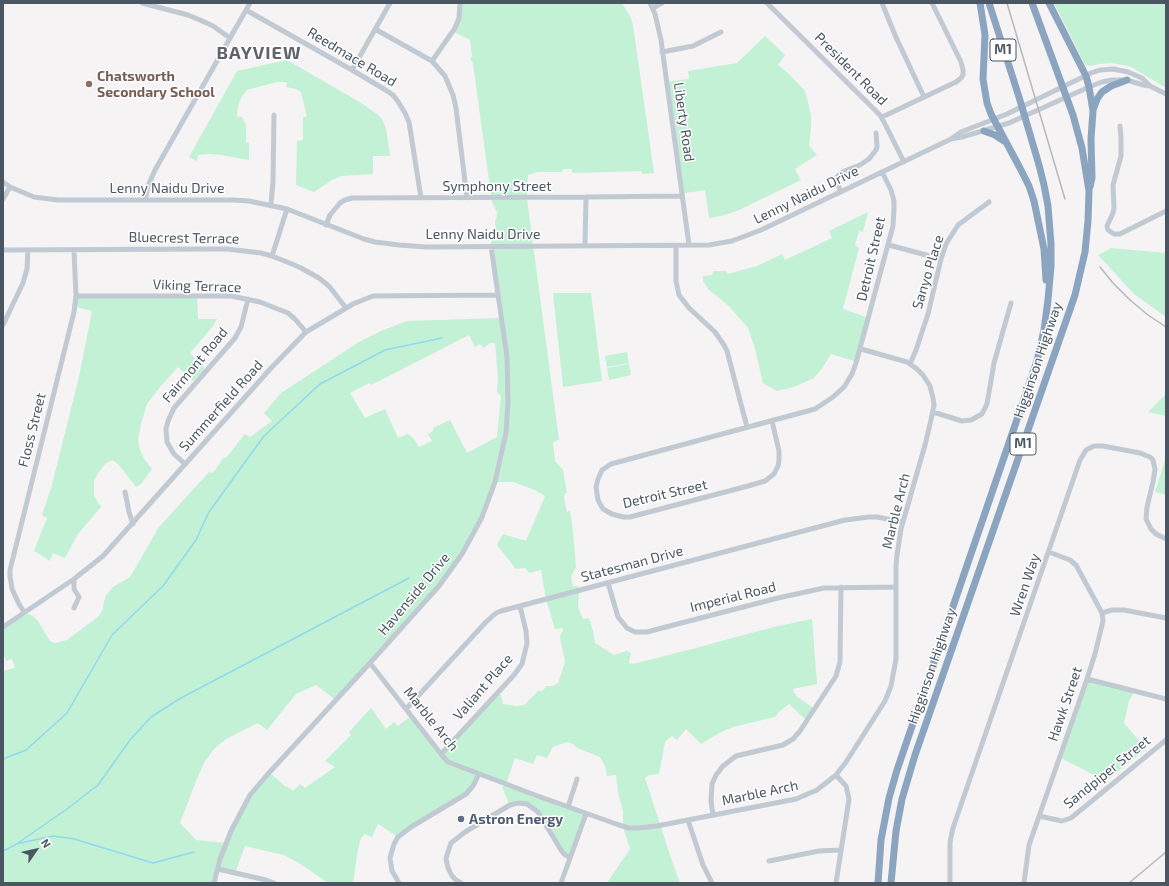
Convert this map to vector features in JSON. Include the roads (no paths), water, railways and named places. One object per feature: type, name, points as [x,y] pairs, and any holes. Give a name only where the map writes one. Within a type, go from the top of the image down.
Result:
[{"type":"highway","points":[[980,3],[985,34],[982,79],[987,103],[997,127],[1029,186],[1034,201],[1044,249],[1048,300]]},
{"type":"highway","name":"Higginson Highway","points":[[878,883],[881,840],[889,798],[897,770],[1037,361],[1044,330],[1048,300],[1051,244],[1048,206],[1044,185],[1019,97],[989,3]]},
{"type":"highway","name":"Higginson Highway","points":[[891,883],[896,831],[904,792],[915,755],[1075,295],[1085,252],[1089,191],[1078,130],[1032,3]]},
{"type":"highway","points":[[1049,3],[1086,76],[1089,87],[1093,111],[1091,139],[1092,178],[1089,191]]},
{"type":"highway","points":[[1093,111],[1097,99],[1102,92],[1111,86],[1127,80]]},
{"type":"highway","points":[[984,131],[995,135],[1006,142]]},
{"type":"street","points":[[142,3],[167,9],[200,20],[213,26],[230,38]]},
{"type":"street","points":[[167,9],[168,3]]},
{"type":"street","points":[[145,200],[148,186],[155,170],[250,3]]},
{"type":"street","points":[[352,70],[390,3]]},
{"type":"street","points":[[432,61],[455,28],[459,18],[460,3]]},
{"type":"street","points":[[651,5],[662,3]]},
{"type":"street","name":"President Road","points":[[768,3],[882,117],[904,162]]},
{"type":"street","points":[[882,3],[924,97]]},
{"type":"street","points":[[882,117],[956,82],[963,75],[961,62],[932,3]]},
{"type":"street","name":"Liberty Road","points":[[651,5],[657,21],[662,52],[689,245]]},
{"type":"street","name":"Reedmace Road","points":[[246,10],[393,95],[406,113],[412,133],[421,198]]},
{"type":"street","points":[[374,29],[432,61],[445,76],[453,95],[467,198]]},
{"type":"street","points":[[662,52],[694,46],[720,32]]},
{"type":"street","name":"Lenny Naidu Drive","points":[[3,182],[10,187],[34,197],[58,200],[233,200],[270,205],[287,209],[364,239],[385,244],[426,247],[676,246],[720,244],[744,237],[904,162],[951,139],[961,132],[1007,114],[1100,70],[1113,69],[1128,72],[1142,78],[1150,86]]},
{"type":"street","points":[[1127,80],[1150,86],[1166,94]]},
{"type":"street","name":"Lenny Naidu Drive","points":[[951,139],[1010,123],[1089,87],[1107,81],[1127,80]]},
{"type":"street","points":[[270,205],[273,180],[274,115]]},
{"type":"street","points":[[1120,126],[1121,156],[1113,186],[1114,210],[1107,228],[1111,233],[1116,234],[1127,231],[1166,211]]},
{"type":"street","points":[[841,192],[836,180],[837,176],[869,159],[877,147],[876,133]]},
{"type":"street","name":"Detroit Street","points":[[772,421],[779,451],[779,460],[774,474],[764,481],[630,517],[618,516],[608,512],[603,509],[598,500],[596,487],[598,479],[602,470],[611,464],[815,409],[833,397],[844,387],[852,374],[860,349],[893,226],[894,209],[891,190],[882,172]]},
{"type":"street","points":[[3,199],[10,187]]},
{"type":"street","name":"Symphony Street","points":[[326,224],[330,215],[342,201],[348,199],[682,196]]},
{"type":"street","points":[[585,246],[586,197]]},
{"type":"street","name":"Sanyo Place","points":[[910,364],[928,314],[946,244],[958,225],[989,202]]},
{"type":"street","points":[[272,256],[287,209]]},
{"type":"street","points":[[889,245],[941,259]]},
{"type":"street","name":"Havenside Drive","points":[[214,883],[220,859],[231,831],[250,795],[427,601],[448,575],[474,534],[488,503],[502,455],[508,412],[507,357],[491,246]]},
{"type":"street","points":[[676,246],[676,281],[679,295],[688,308],[715,332],[724,345],[747,427]]},
{"type":"street","name":"Bluecrest Terrace","points":[[3,250],[227,249],[249,251],[272,256],[301,268],[325,282],[346,308]]},
{"type":"street","points":[[3,325],[23,283],[27,269],[28,250]]},
{"type":"street","name":"Floss Street","points":[[24,612],[12,589],[10,570],[73,318],[76,296],[74,250]]},
{"type":"street","name":"Summerfield Road","points":[[3,627],[74,579],[103,556],[280,358],[306,332],[346,308],[365,298],[373,296],[498,295]]},
{"type":"street","name":"Viking Terrace","points":[[76,296],[231,296],[267,304],[288,313],[306,332]]},
{"type":"street","name":"Fairmont Road","points":[[185,464],[174,454],[167,442],[166,429],[168,421],[174,408],[235,338],[241,327],[248,300]]},
{"type":"street","points":[[933,412],[962,421],[971,420],[982,414],[987,404],[994,363],[1011,303]]},
{"type":"street","name":"Marble Arch","points":[[370,663],[448,762],[586,814],[625,827],[639,828],[657,826],[796,799],[817,790],[836,775],[849,758],[885,701],[892,686],[896,659],[897,555],[901,529],[925,445],[934,405],[930,386],[923,375],[910,364],[860,349]]},
{"type":"street","name":"Wren Way","points":[[950,883],[950,842],[953,828],[1083,453],[1088,448],[1097,445],[1140,453],[1150,457],[1155,469],[1146,518],[1156,534],[1166,539]]},
{"type":"street","points":[[125,492],[133,524]]},
{"type":"street","name":"Statesman Drive","points":[[406,709],[492,617],[501,611],[846,520],[877,517],[903,522]]},
{"type":"street","points":[[1049,552],[1070,560],[1076,565],[1102,613],[1112,610],[1124,610],[1166,618]]},
{"type":"street","points":[[74,579],[74,589],[79,598],[74,608]]},
{"type":"street","name":"Imperial Road","points":[[608,583],[618,617],[628,628],[635,632],[647,632],[817,589],[841,587],[896,587]]},
{"type":"street","points":[[713,815],[710,801],[712,784],[716,775],[723,766],[736,756],[783,745],[793,739],[800,731],[836,676],[840,662],[841,587]]},
{"type":"street","name":"Valiant Place","points":[[441,754],[514,675],[522,664],[527,643],[526,631],[520,606]]},
{"type":"street","name":"Hawk Street","points":[[1024,883],[1029,848],[1087,679],[1103,624],[1102,613]]},
{"type":"street","points":[[1087,679],[1166,699]]},
{"type":"street","name":"Sandpiper Street","points":[[1039,816],[1059,821],[1064,821],[1071,818],[1166,740]]},
{"type":"street","points":[[400,883],[393,875],[390,863],[391,853],[396,841],[411,827],[470,790],[476,782],[479,774]]},
{"type":"street","points":[[836,775],[846,786],[849,799],[836,883]]},
{"type":"street","points":[[568,807],[576,779]]},
{"type":"street","points":[[461,883],[452,876],[448,868],[446,854],[451,843],[465,832],[514,804],[527,804],[538,812],[561,850],[570,858]]},
{"type":"street","points":[[561,883],[586,814]]},
{"type":"street","points":[[688,820],[703,865],[712,883]]},
{"type":"street","points":[[769,861],[819,851],[840,850]]},
{"type":"street","points":[[218,869],[274,883]]},
{"type":"waterway","points":[[3,759],[26,750],[67,713],[112,635],[163,586],[196,540],[209,512],[264,436],[320,384],[385,350],[442,338]]},
{"type":"waterway","points":[[3,851],[15,845],[67,809],[98,785],[130,740],[151,717],[179,699],[409,578]]},
{"type":"waterway","points":[[16,844],[53,836],[74,839],[153,863],[194,852]]},
{"type":"railway","points":[[1007,3],[1065,199]]},
{"type":"railway","points":[[1100,267],[1130,300],[1148,315],[1166,327]]},
{"type":"railway","points":[[1129,883],[1166,852]]},
{"type":"place","name":"Chatsworth Secondary School","points":[[89,84]]},
{"type":"place","name":"Astron Energy","points":[[461,819]]},
{"type":"district","name":"BAYVIEW","points":[[259,53]]}]
